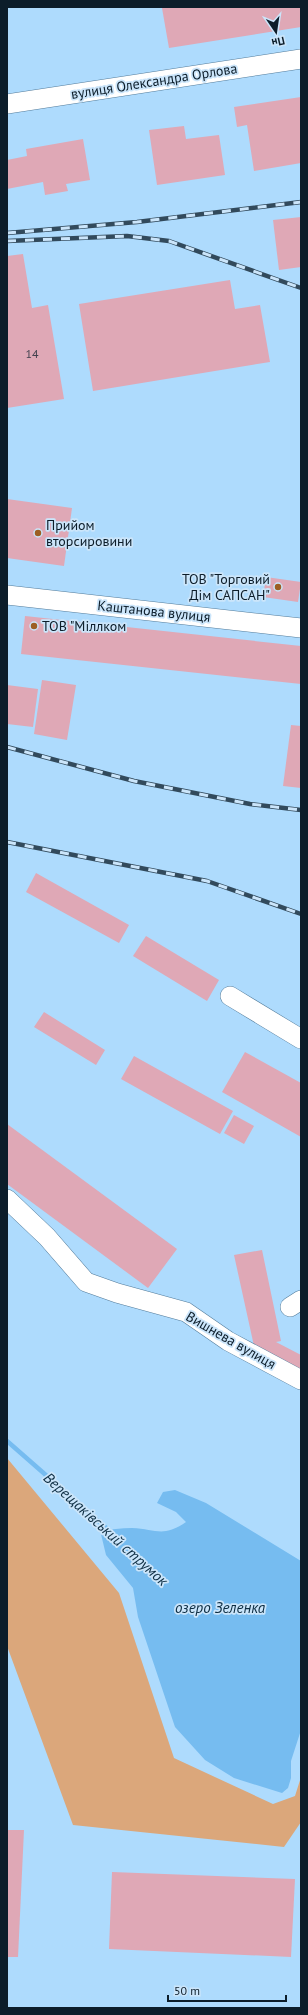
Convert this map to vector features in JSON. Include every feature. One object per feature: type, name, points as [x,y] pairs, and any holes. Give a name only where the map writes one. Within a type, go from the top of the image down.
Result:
[{"type":"street","name":"вулиця Олександра Орлова","points":[[7,104],[301,59]]},
{"type":"street","name":"Каштанова вулиця","points":[[7,594],[301,628]]},
{"type":"street","points":[[230,996],[301,1039]]},
{"type":"street","name":"Вишнева вулиця","points":[[7,1199],[47,1237],[86,1282],[117,1293],[186,1312],[228,1340],[301,1380]]},
{"type":"shaded area","points":[[7,1458],[119,1593],[174,1758],[273,1804],[295,1796],[301,1777],[301,1822],[284,1847],[73,1825],[7,1646]]},
{"type":"water","name":"озеро Зеленка","points":[[175,1490],[206,1503],[301,1561],[301,1730],[291,1761],[291,1778],[288,1788],[282,1793],[234,1778],[205,1760],[175,1727],[138,1617],[133,1588],[106,1555],[100,1530],[132,1528],[165,1531],[178,1527],[186,1522],[176,1512],[157,1503],[163,1492]]},
{"type":"building","points":[[301,7],[301,27],[169,48],[162,8]]},
{"type":"building","points":[[301,97],[301,163],[254,171],[247,125],[237,127],[234,107]]},
{"type":"building","points":[[184,126],[186,139],[219,135],[225,175],[157,185],[149,130]]},
{"type":"building","points":[[83,139],[90,180],[66,184],[68,191],[45,195],[43,182],[7,189],[7,160],[27,156],[26,149]]},
{"type":"building","points":[[301,217],[301,267],[279,270],[273,220]]},
{"type":"building","points":[[23,254],[32,308],[48,305],[64,399],[7,408],[7,256]]},
{"type":"building","points":[[230,280],[235,309],[260,305],[270,362],[93,391],[79,304]]},
{"type":"building","name":"Прийом вторсировини","points":[[7,499],[72,508],[64,566],[7,558]]},
{"type":"building","points":[[266,577],[301,582],[298,602],[263,597]]},
{"type":"building","points":[[25,616],[301,646],[301,684],[21,654]]},
{"type":"building","points":[[42,680],[76,685],[67,740],[34,734]]},
{"type":"building","points":[[7,685],[38,689],[33,727],[7,724]]},
{"type":"building","points":[[291,725],[301,726],[301,788],[283,786]]},
{"type":"building","points":[[36,873],[129,925],[119,943],[26,892]]},
{"type":"building","points":[[146,936],[219,980],[207,1001],[133,956]]},
{"type":"building","points":[[44,1012],[105,1050],[96,1065],[34,1027]]},
{"type":"building","points":[[245,1052],[301,1083],[301,1137],[222,1092]]},
{"type":"building","points":[[134,1056],[233,1111],[220,1134],[121,1079]]},
{"type":"building","points":[[234,1115],[254,1126],[244,1144],[224,1133]]},
{"type":"building","points":[[7,1124],[177,1249],[148,1288],[7,1184]]},
{"type":"building","points":[[262,1250],[281,1341],[276,1342],[301,1355],[301,1370],[254,1346],[234,1255]]},
{"type":"building","points":[[7,1830],[24,1830],[18,1957],[7,1957]]},
{"type":"building","points":[[112,1872],[295,1879],[291,1957],[109,1949]]},
{"type":"waterway","name":"Верещаківський струмок","points":[[7,1441],[112,1533]]},
{"type":"railway","points":[[7,233],[137,222],[301,202]]},
{"type":"railway","points":[[7,241],[127,236],[169,241],[301,288]]},
{"type":"railway","points":[[7,747],[134,781],[250,804],[301,810]]},
{"type":"railway","points":[[7,842],[207,881],[301,914]]},
{"type":"place","name":"Прийом вторсировини","points":[[38,533]]},
{"type":"place","name":"ТОВ \"Торговий Дім САПСАН\"","points":[[278,587]]},
{"type":"place","name":"ТОВ \"Міллком","points":[[34,626]]}]
